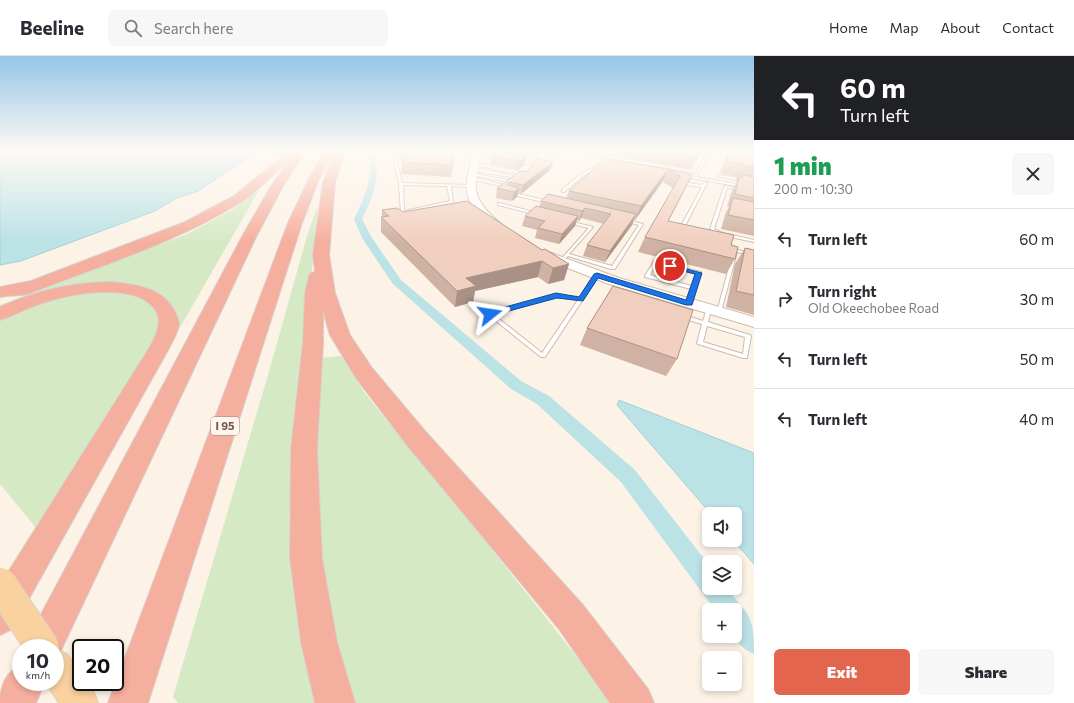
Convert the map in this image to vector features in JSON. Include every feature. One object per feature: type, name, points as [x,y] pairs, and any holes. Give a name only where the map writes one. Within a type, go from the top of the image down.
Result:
[{"type":"highway","points":[[0,299],[152,242],[190,225],[238,199],[258,182]]},
{"type":"highway","points":[[48,639],[250,234],[281,182]]},
{"type":"highway","name":"I 95","points":[[128,703],[295,223],[313,182]]},
{"type":"highway","points":[[329,182],[321,255],[314,293],[313,343],[304,449],[306,558],[319,642],[334,703]]},
{"type":"highway","points":[[321,255],[326,293],[340,335],[364,373],[416,438],[571,617],[634,703]]},
{"type":"highway","points":[[0,292],[35,285]]},
{"type":"highway","points":[[0,314],[16,306],[69,290],[112,287],[146,293],[158,300],[165,309],[170,320],[166,335],[158,350],[0,617]]},
{"type":"highway","points":[[15,703],[21,691]]},
{"type":"main road","points":[[0,584],[37,639]]},
{"type":"main road","points":[[64,679],[80,703]]},
{"type":"street","points":[[473,182],[472,199],[482,213],[507,234]]},
{"type":"street","points":[[533,248],[564,259],[597,275],[754,322]]},
{"type":"lane","points":[[449,186],[452,202],[402,212],[401,184],[449,186],[454,182]]},
{"type":"lane","points":[[563,191],[573,182]]},
{"type":"lane","points":[[680,182],[703,186]]},
{"type":"lane","points":[[683,226],[706,182]]},
{"type":"lane","points":[[720,182],[754,188]]},
{"type":"lane","points":[[754,192],[726,187],[712,229],[722,234],[754,241]]},
{"type":"lane","points":[[509,193],[556,204]]},
{"type":"lane","points":[[500,204],[545,216]]},
{"type":"lane","points":[[719,208],[726,209]]},
{"type":"lane","points":[[561,219],[591,227],[564,259],[612,268],[641,224],[618,218]]},
{"type":"lane","points":[[676,314],[705,323],[748,336],[745,357],[700,343],[705,323],[714,310],[735,250],[754,255]]},
{"type":"lane","points":[[689,303],[694,288],[699,273],[655,262],[647,276],[694,288]]},
{"type":"lane","points":[[581,299],[556,296],[490,314],[543,356],[581,299],[597,275]]},
{"type":"green space","points":[[253,192],[258,192],[178,331],[175,315],[170,305],[116,285],[0,310],[0,305],[185,235],[232,210]]},
{"type":"green space","points":[[318,204],[289,517],[292,580],[306,666],[315,703],[178,703],[173,697],[270,368],[307,236]]},
{"type":"green space","points":[[98,290],[135,295],[146,299],[154,305],[158,313],[159,325],[154,340],[36,528],[0,484],[0,316],[32,303]]},
{"type":"green space","points":[[341,356],[364,392],[453,500],[613,703],[352,703],[326,605],[316,486],[320,358]]},
{"type":"water","points":[[0,182],[212,182],[198,191],[175,199],[155,211],[21,261],[0,265]]},
{"type":"water","points":[[619,400],[754,453],[754,564],[739,547],[742,547],[742,507],[705,507],[617,405]]},
{"type":"building","points":[[505,182],[509,182],[508,185],[519,188],[514,192],[497,188]]},
{"type":"building","points":[[510,182],[527,182],[523,185]]},
{"type":"building","points":[[579,182],[658,182],[641,206],[569,191]]},
{"type":"building","points":[[676,182],[688,182],[668,221],[734,235],[731,245],[738,247],[735,259],[645,237]]},
{"type":"building","points":[[738,182],[754,182],[754,198],[735,194]]},
{"type":"building","points":[[548,194],[636,214],[610,251],[587,245],[611,214],[585,208],[582,211],[541,201]]},
{"type":"building","points":[[733,198],[754,202],[754,220],[728,215]]},
{"type":"building","points":[[467,201],[542,250],[545,249],[569,264],[553,268],[542,261],[466,278],[476,286],[457,291],[381,217],[389,216],[382,210],[397,208],[403,212]]},
{"type":"building","points":[[536,206],[578,216],[562,234],[538,228],[545,221],[525,216]]},
{"type":"building","points":[[745,248],[754,250],[754,295],[736,291]]},
{"type":"building","points":[[613,286],[693,310],[677,359],[587,328]]},
{"type":"waterway","points":[[373,182],[370,194],[358,219],[367,238],[397,282],[516,385],[543,400],[628,476],[702,574]]},
{"type":"waterway","points":[[718,595],[725,603]]},
{"type":"waterway","points":[[742,626],[754,642]]},
{"type":"route","points":[[490,314],[556,296],[581,299],[597,275],[689,303],[699,273],[670,266]]}]
